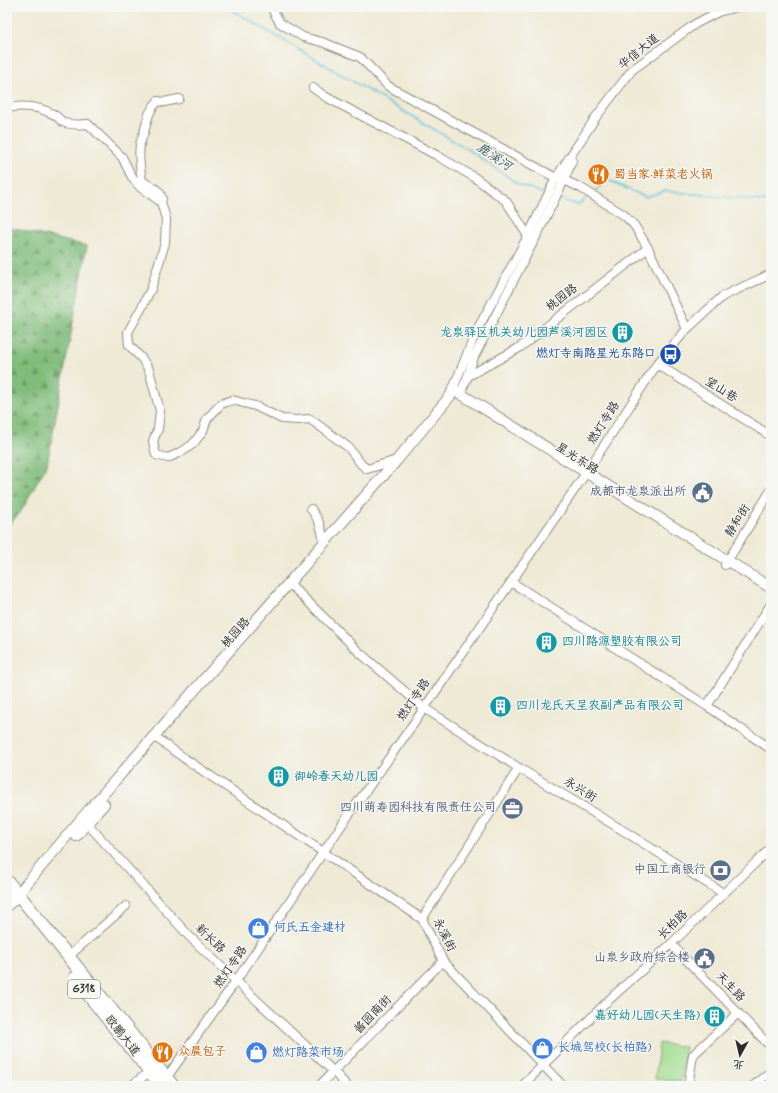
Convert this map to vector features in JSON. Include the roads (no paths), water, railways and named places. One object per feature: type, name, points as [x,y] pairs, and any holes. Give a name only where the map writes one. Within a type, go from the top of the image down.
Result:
[{"type":"highway","name":"G318","points":[[7,882],[14,899]]},
{"type":"highway","name":"欧鹏大道","points":[[14,899],[69,956],[153,1068]]},
{"type":"highway","name":"欧鹏大道","points":[[14,899],[166,1084]]},
{"type":"main road","points":[[290,585],[324,542],[455,394]]},
{"type":"main road","name":"星光东路","points":[[455,394],[726,563],[771,588]]},
{"type":"main road","name":"桃园路","points":[[14,899],[290,585],[402,464],[455,394]]},
{"type":"main road","name":"星光东路","points":[[726,563],[771,595]]},
{"type":"street","points":[[271,7],[280,23],[302,37],[322,42],[360,57],[388,86],[560,179],[581,188],[624,215],[634,225],[648,248],[687,329]]},
{"type":"street","name":"华信大道","points":[[539,222],[578,143],[596,116],[632,70],[695,24],[718,12],[737,7]]},
{"type":"street","points":[[313,88],[326,97],[436,155],[474,177],[506,201],[528,236]]},
{"type":"street","points":[[179,99],[164,102],[158,101],[154,105],[147,117],[140,143],[139,164],[142,181],[160,193],[166,219],[165,243],[150,289],[128,332],[129,345],[149,370],[160,411],[158,429],[153,441],[156,455],[168,458],[183,451],[193,444],[203,431],[208,419],[221,404],[232,400],[255,406],[282,419],[310,419],[348,447],[361,464],[367,469],[396,460]]},
{"type":"street","points":[[7,108],[18,106],[35,107],[54,115],[64,123],[88,124],[122,157],[134,179],[141,188],[161,202]]},
{"type":"street","points":[[455,394],[476,332],[528,236],[539,222]]},
{"type":"street","name":"桃园路","points":[[455,394],[468,376],[472,359],[539,222]]},
{"type":"street","name":"桃园路","points":[[468,376],[519,348],[648,248]]},
{"type":"street","name":"燃灯寺路","points":[[166,1084],[371,783],[584,475],[657,364],[687,329],[723,296],[771,274]]},
{"type":"street","name":"望山巷","points":[[657,364],[771,436]]},
{"type":"street","name":"静和街","points":[[726,563],[771,490]]},
{"type":"street","points":[[311,509],[321,526],[324,542]]},
{"type":"street","points":[[511,582],[707,706],[771,749]]},
{"type":"street","name":"永兴街","points":[[290,585],[359,652],[424,708],[723,893]]},
{"type":"street","points":[[707,706],[771,604]]},
{"type":"street","name":"永溪街","points":[[157,738],[422,919],[443,961],[563,1086]]},
{"type":"street","points":[[422,919],[519,768]]},
{"type":"street","name":"新长路","points":[[84,821],[189,936],[334,1072],[347,1086]]},
{"type":"street","name":"长柏路","points":[[522,1086],[611,998],[671,944],[771,848]]},
{"type":"street","points":[[69,956],[126,906]]},
{"type":"street","name":"天生路","points":[[671,944],[771,1047]]},
{"type":"street","name":"酱园南街","points":[[319,1086],[443,961]]},
{"type":"street","points":[[688,1086],[693,1055],[738,1013]]},
{"type":"street","points":[[131,1086],[153,1068]]},
{"type":"street","points":[[753,1086],[771,1071]]},
{"type":"waterway","name":"鹿溪河","points":[[227,7],[469,150],[520,185],[545,194]]},
{"type":"waterway","name":"鹿溪河","points":[[593,193],[608,180],[646,197],[665,191],[771,202]]},
{"type":"waterway","name":"鹿溪河","points":[[558,198],[578,205],[588,197]]},
{"type":"place","name":"蜀当家·鲜菜老火锅","points":[[599,175]]},
{"type":"place","name":"龙泉驿区机关幼儿园芦溪河园区","points":[[623,333]]},
{"type":"place","name":"燃灯寺南路星光东路口","points":[[671,354]]},
{"type":"place","name":"成都市龙泉派出所","points":[[702,492]]},
{"type":"place","name":"四川路源塑胶有限公司","points":[[547,642]]},
{"type":"place","name":"四川龙氏天呈农副产品有限公司","points":[[500,706]]},
{"type":"place","name":"御岭春天幼儿园","points":[[278,777]]},
{"type":"place","name":"四川萌寿园科技有限责任公司","points":[[512,808]]},
{"type":"place","name":"中国工商银行","points":[[721,870]]},
{"type":"place","name":"何氏五金建材","points":[[259,928]]},
{"type":"place","name":"山泉乡政府综合楼","points":[[705,958]]},
{"type":"place","name":"嘉好幼儿园(天生路)","points":[[715,1016]]},
{"type":"place","name":"长城驾校(长柏路)","points":[[542,1048]]},
{"type":"place","name":"众晨包子","points":[[162,1052]]},
{"type":"place","name":"燃灯路菜市场","points":[[257,1053]]}]
